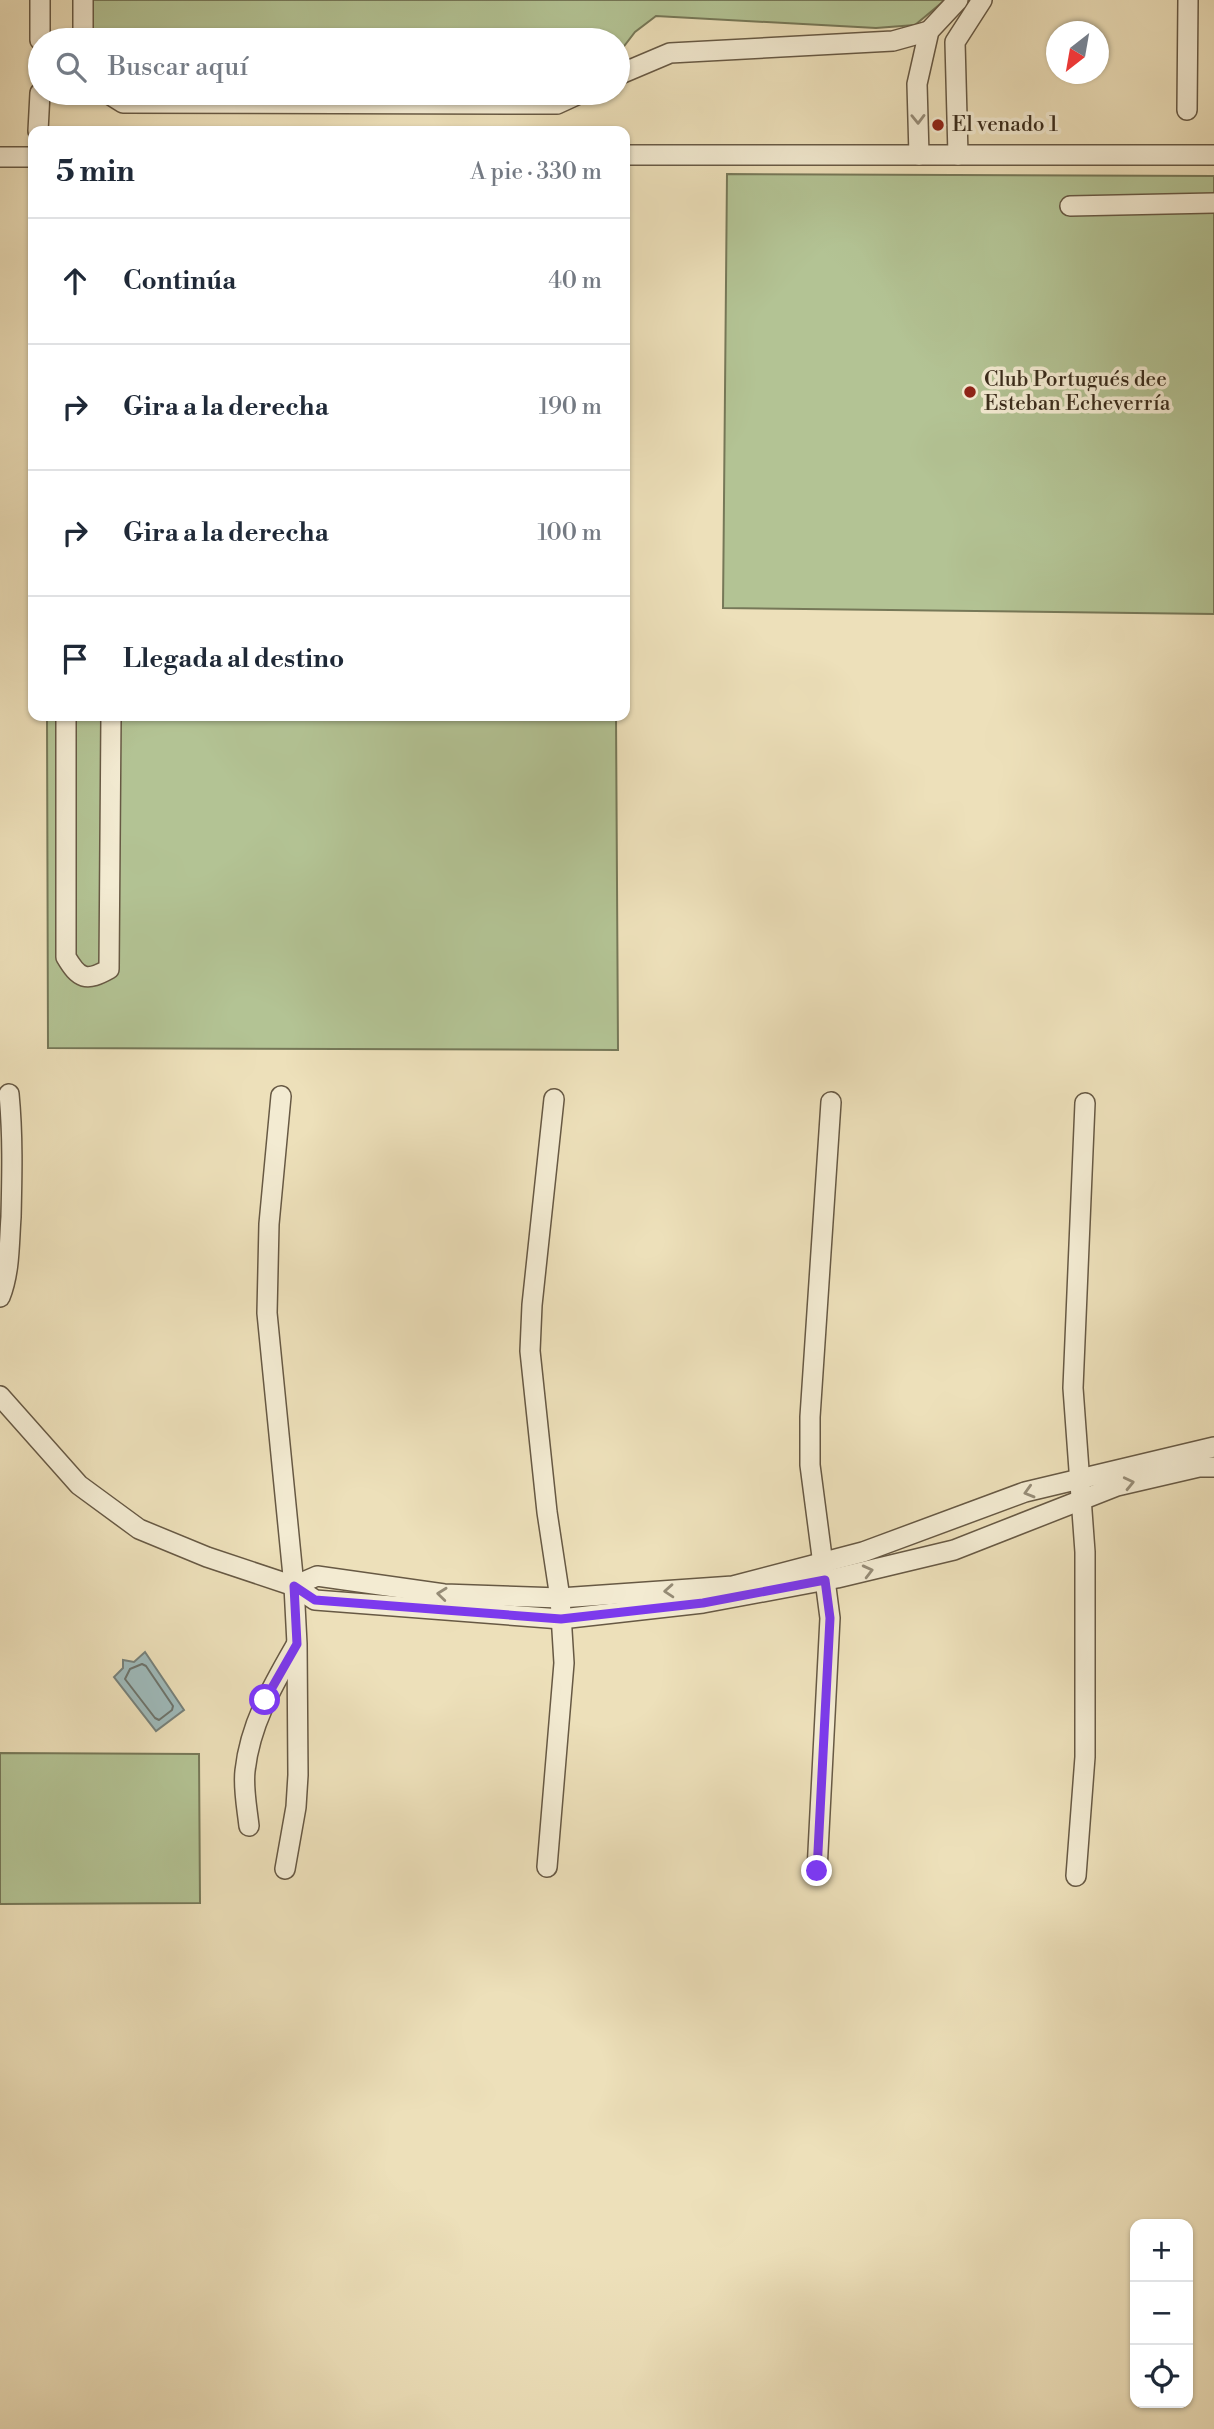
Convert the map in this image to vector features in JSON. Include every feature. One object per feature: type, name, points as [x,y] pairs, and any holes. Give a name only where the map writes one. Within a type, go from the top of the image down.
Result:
[{"type":"street","points":[[40,0],[40,28]]},
{"type":"street","points":[[83,0],[83,28]]},
{"type":"street","points":[[919,155],[917,84],[929,31],[958,0]]},
{"type":"street","points":[[958,155],[955,42],[982,0]]},
{"type":"street","points":[[1187,110],[1188,0]]},
{"type":"street","points":[[630,70],[670,53],[893,41],[929,31]]},
{"type":"street","points":[[38,126],[39,105]]},
{"type":"street","points":[[0,157],[28,154]]},
{"type":"street","points":[[630,155],[1214,155]]},
{"type":"street","points":[[1070,206],[1214,203]]},
{"type":"street","points":[[66,721],[66,957],[75,972],[85,977],[95,977],[109,969],[111,721]]},
{"type":"street","points":[[0,1297],[6,1280],[14,1144],[9,1094]]},
{"type":"street","points":[[281,1096],[269,1224],[267,1313],[294,1586],[297,1644],[298,1786],[285,1868]]},
{"type":"street","points":[[547,1867],[564,1663],[560,1598],[547,1512],[530,1351],[532,1306],[554,1099]]},
{"type":"street","points":[[817,1871],[830,1618],[810,1465],[810,1417],[831,1102]]},
{"type":"street","points":[[1076,1876],[1085,1756],[1085,1552],[1073,1388],[1085,1103]]},
{"type":"street","points":[[0,1396],[79,1485],[139,1529],[207,1557],[294,1586],[315,1600],[561,1619],[703,1603],[823,1572],[863,1552],[1025,1492],[1214,1447]]},
{"type":"street","points":[[294,1586],[317,1576],[444,1594],[560,1598],[733,1586],[954,1550],[1117,1486],[1214,1466]]},
{"type":"street","points":[[248,1826],[244,1774],[250,1740],[265,1700],[297,1644]]},
{"type":"green space","points":[[89,0],[945,0],[915,25],[876,28],[656,16],[630,38],[630,28],[89,28]]},
{"type":"green space","name":"Club Portugués dee Esteban Echeverría","points":[[727,174],[1214,176],[1214,614],[723,608]]},
{"type":"green space","points":[[47,721],[616,721],[618,1050],[48,1048]]},
{"type":"green space","points":[[0,1753],[199,1754],[200,1903],[0,1904]]},
{"type":"water","points":[[145,1652],[184,1710],[156,1731],[114,1677],[123,1668],[123,1660],[134,1662]]},
{"type":"place","name":"El venado 1","points":[[938,125]]},
{"type":"place","name":"Club Portugués dee Esteban Echeverría","points":[[970,392]]},
{"type":"route","points":[[265,1700],[297,1644],[294,1586],[315,1600],[561,1619],[703,1603],[825,1580],[830,1618],[817,1871]]}]
